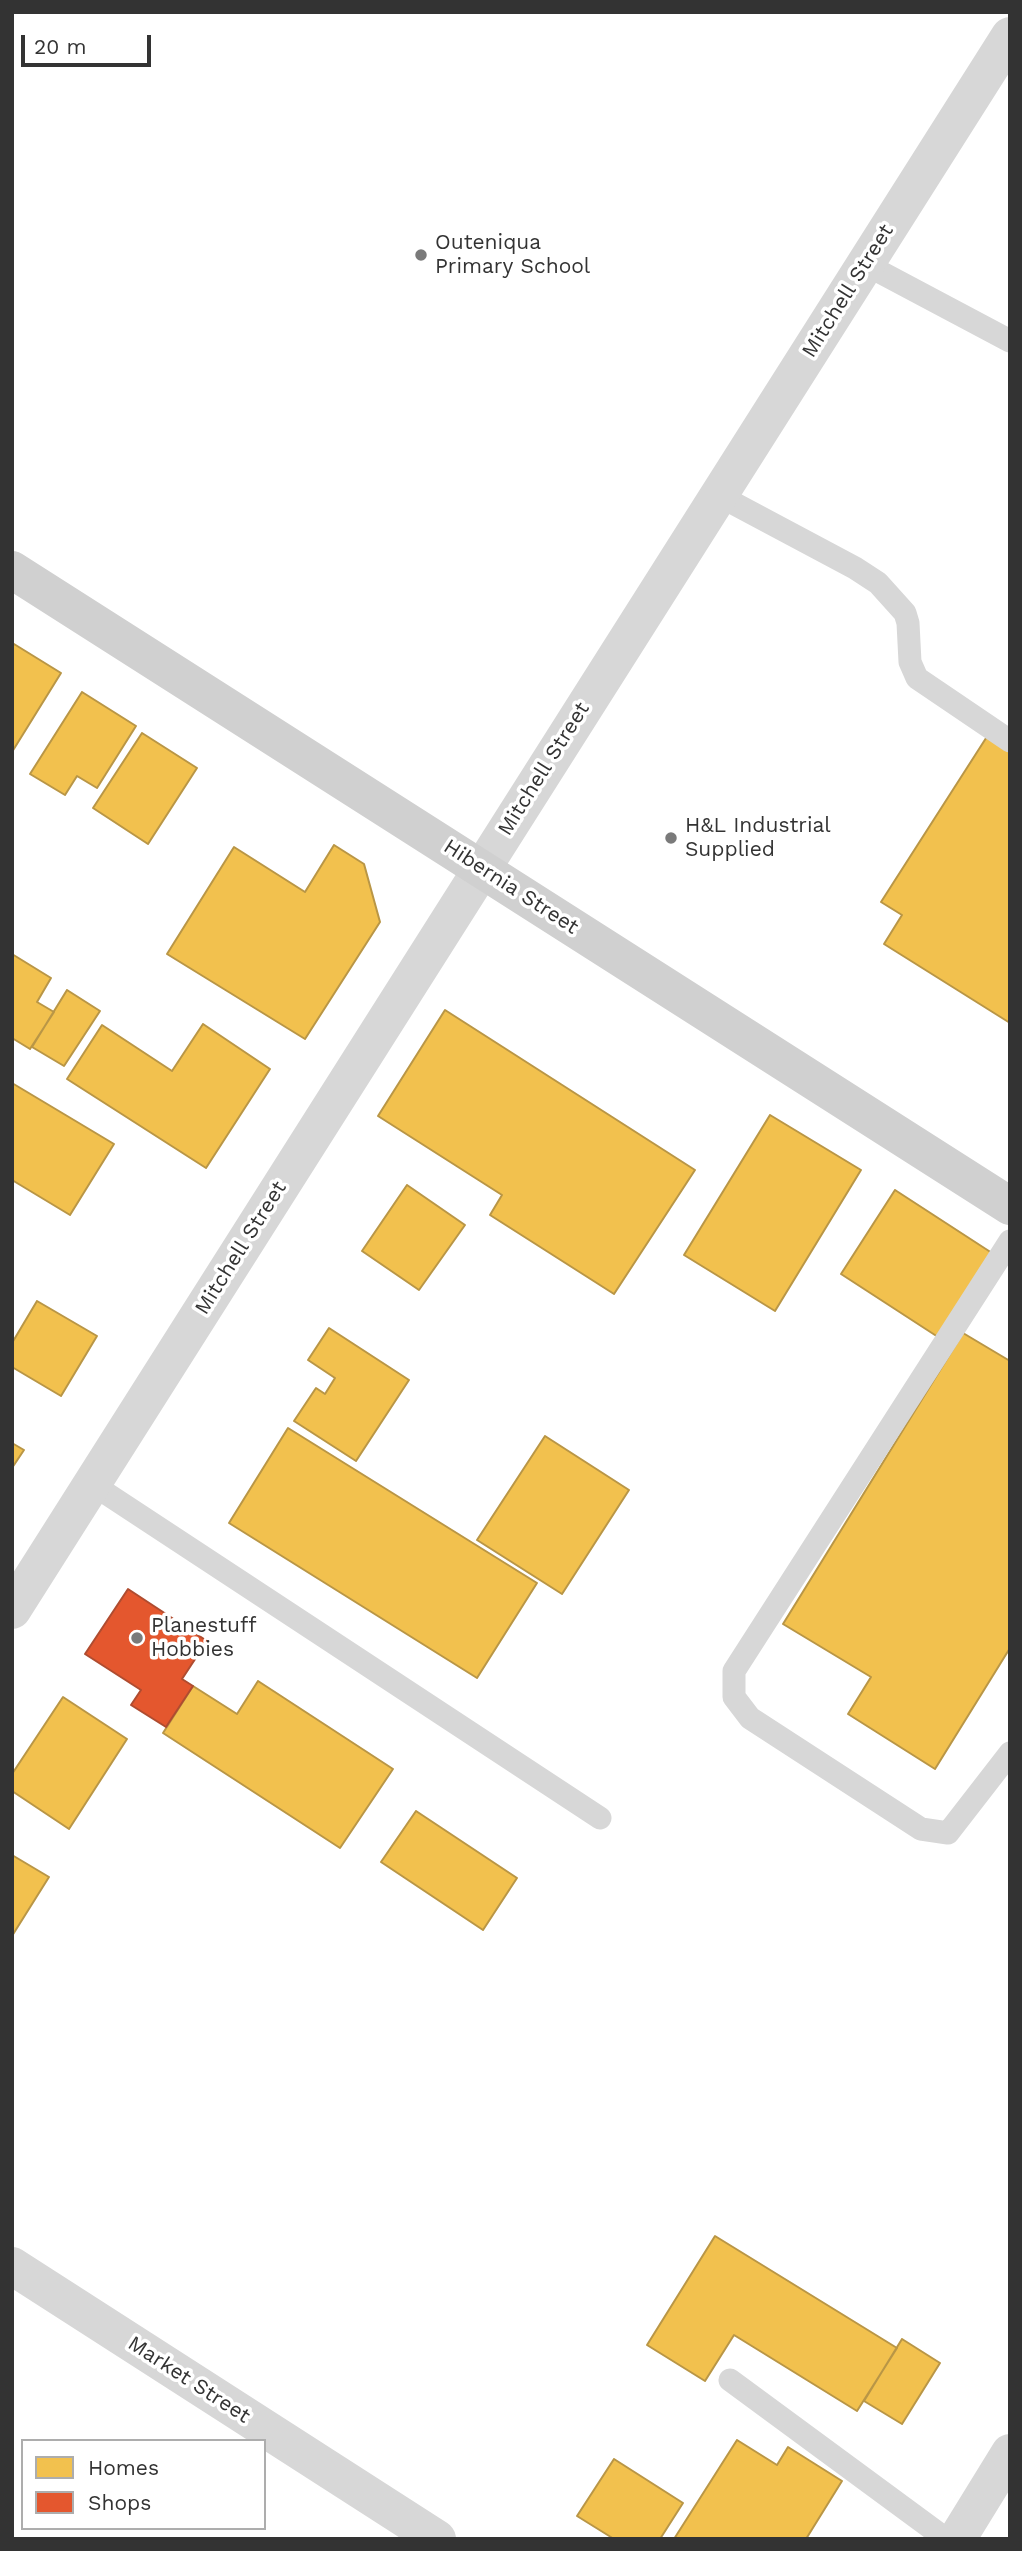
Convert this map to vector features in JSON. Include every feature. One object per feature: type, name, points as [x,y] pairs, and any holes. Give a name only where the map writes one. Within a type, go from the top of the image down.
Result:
[{"type":"street","name":"Mitchell Street","points":[[12,1610],[1010,36]]},
{"type":"street","name":"Hibernia Street","points":[[12,569],[1010,1206]]},
{"type":"street","name":"Market Street","points":[[12,2266],[437,2539]]},
{"type":"street","points":[[957,2539],[1010,2453]]},
{"type":"lane","points":[[865,264],[1010,341]]},
{"type":"lane","points":[[718,495],[878,583],[905,613],[910,662],[917,678],[1010,741]]},
{"type":"lane","points":[[1010,1241],[1001,1275],[734,1671],[734,1697],[750,1718],[921,1829],[948,1833],[1010,1753]]},
{"type":"lane","points":[[92,1484],[600,1818]]},
{"type":"lane","points":[[730,2380],[946,2539]]},
{"type":"building: Homes","points":[[14,644],[61,673],[12,752],[12,647]]},
{"type":"building: Homes","points":[[82,692],[136,726],[97,788],[77,776],[65,795],[30,774]]},
{"type":"building: Homes","points":[[142,733],[197,768],[148,844],[93,808]]},
{"type":"building: Homes","points":[[988,735],[1010,749],[1010,1023],[884,944],[902,915],[881,902]]},
{"type":"building: Homes","points":[[334,845],[364,864],[380,922],[305,1039],[167,954],[234,847],[305,892]]},
{"type":"building: Homes","points":[[12,954],[51,978],[37,1002],[54,1012],[30,1049],[12,1038]]},
{"type":"building: Homes","points":[[67,990],[100,1011],[64,1066],[32,1047]]},
{"type":"building: Homes","points":[[445,1010],[695,1170],[614,1294],[490,1215],[502,1195],[378,1116]]},
{"type":"building: Homes","points":[[203,1024],[270,1069],[206,1168],[67,1079],[102,1025],[172,1071]]},
{"type":"building: Homes","points":[[12,1083],[114,1144],[70,1215],[12,1180]]},
{"type":"building: Homes","points":[[770,1115],[861,1170],[775,1311],[684,1255]]},
{"type":"building: Homes","points":[[407,1185],[465,1225],[419,1290],[362,1251]]},
{"type":"building: Homes","points":[[895,1190],[992,1253],[938,1337],[841,1274]]},
{"type":"building: Homes","points":[[37,1301],[97,1336],[61,1396],[12,1367],[12,1343]]},
{"type":"building: Homes","points":[[329,1328],[409,1380],[356,1461],[294,1421],[316,1388],[325,1394],[335,1378],[308,1360]]},
{"type":"building: Homes","points":[[963,1333],[1010,1361],[1010,1648],[935,1769],[848,1714],[871,1677],[783,1624]]},
{"type":"building: Homes","points":[[288,1428],[537,1583],[477,1678],[229,1523]]},
{"type":"building: Homes","points":[[545,1436],[629,1490],[562,1594],[477,1540]]},
{"type":"building: Homes","points":[[12,1443],[24,1450],[12,1468]]},
{"type":"building: Homes","points":[[258,1681],[393,1769],[340,1848],[163,1733],[193,1686],[237,1714]]},
{"type":"building: Homes","points":[[63,1697],[127,1739],[69,1829],[12,1791],[12,1774]]},
{"type":"building: Homes","points":[[416,1811],[517,1878],[483,1930],[381,1862]]},
{"type":"building: Homes","points":[[12,1855],[49,1877],[12,1936]]},
{"type":"building: Homes","points":[[715,2236],[897,2348],[857,2411],[734,2335],[705,2381],[647,2345]]},
{"type":"building: Homes","points":[[902,2339],[940,2363],[902,2424],[864,2401]]},
{"type":"building: Homes","points":[[737,2440],[777,2465],[788,2447],[842,2481],[806,2539],[674,2539]]},
{"type":"building: Homes","points":[[614,2459],[683,2503],[660,2539],[614,2539],[577,2516]]},
{"type":"building: Shops","points":[[128,1589],[207,1641],[182,1679],[193,1686],[166,1727],[131,1705],[141,1690],[85,1654]]},
{"type":"place","name":"Outeniqua Primary School","points":[[421,255]]},
{"type":"place","name":"H&L Industrial Supplied","points":[[671,838]]},
{"type":"place","name":"Planestuff Hobbies","points":[[137,1638]]}]
